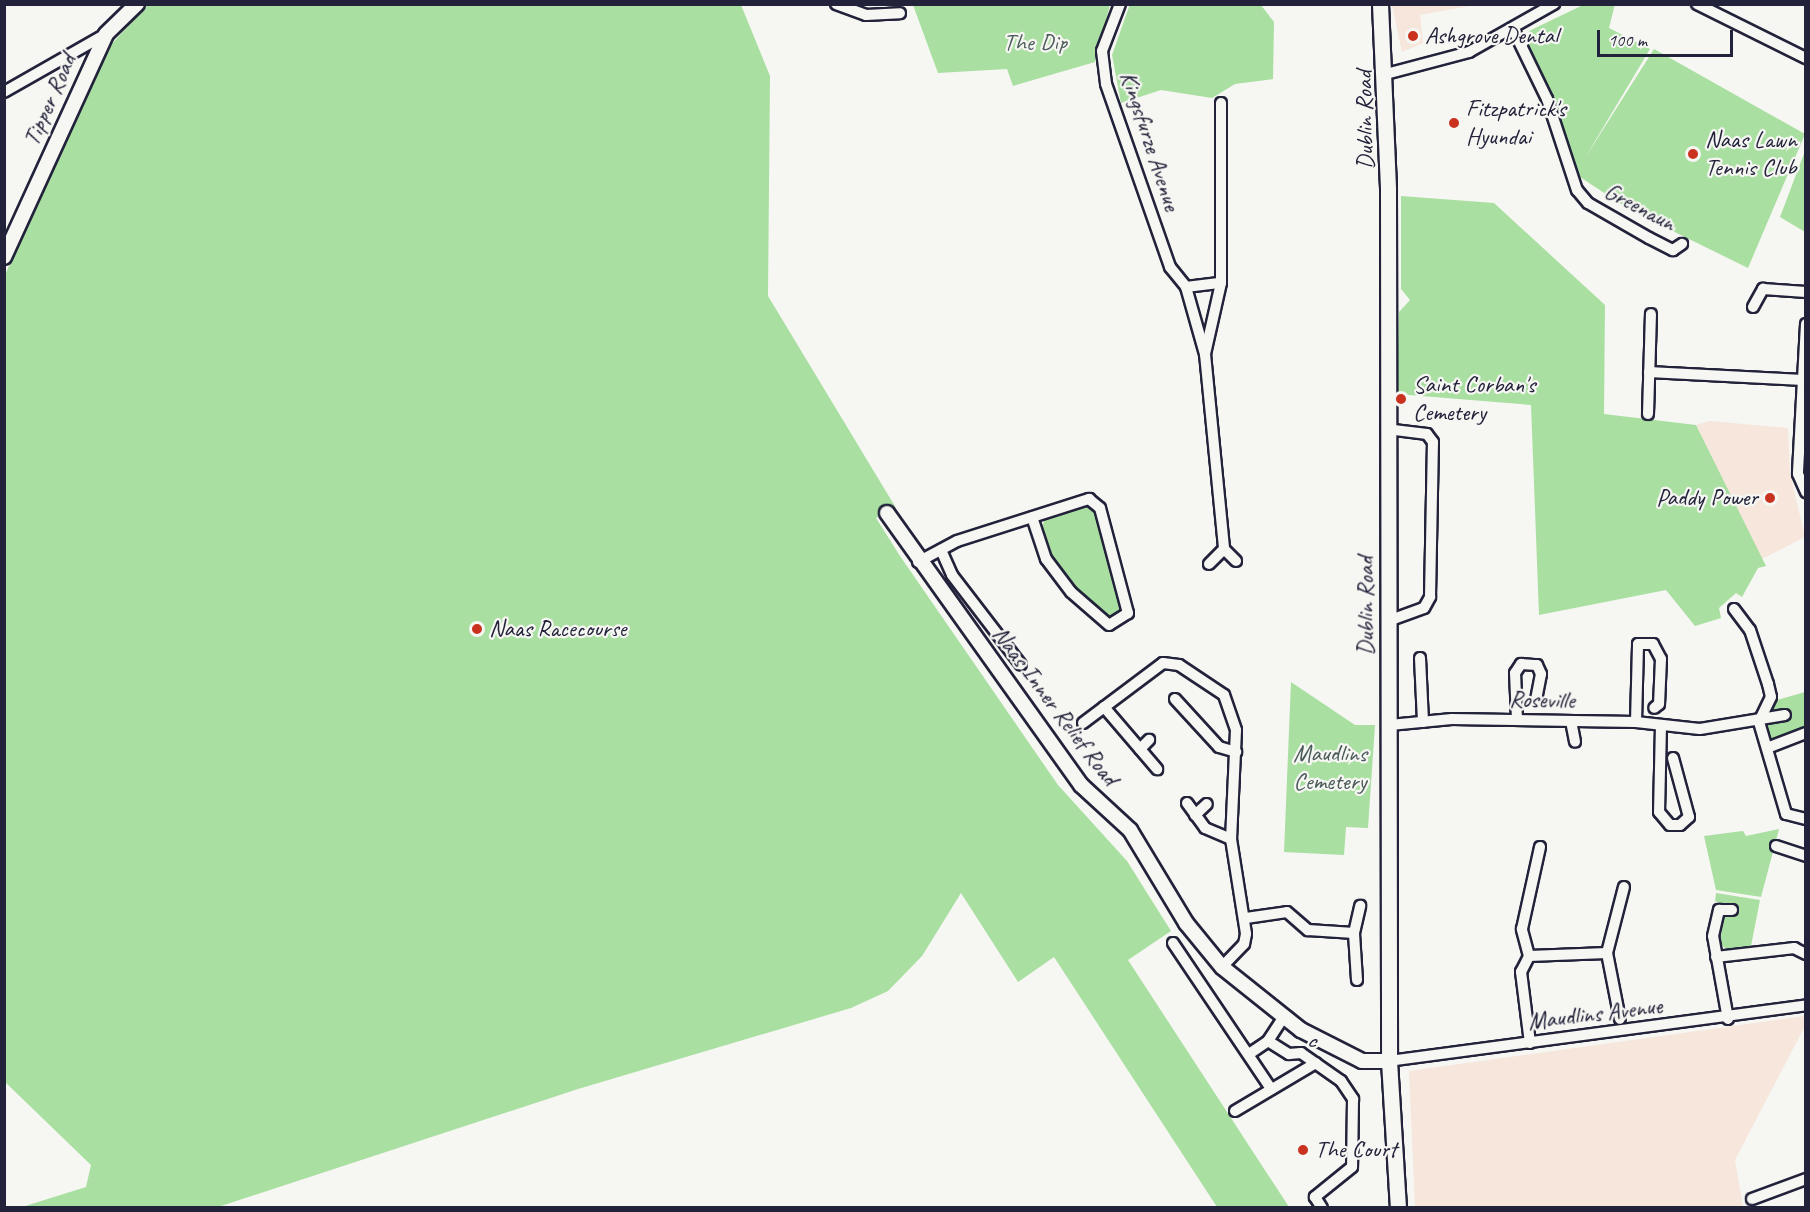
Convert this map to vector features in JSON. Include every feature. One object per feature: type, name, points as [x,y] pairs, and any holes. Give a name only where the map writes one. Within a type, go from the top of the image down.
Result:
[{"type":"main road","name":"Dublin Road","points":[[1380,4],[1386,74],[1390,725],[1389,1061],[1398,1208]]},
{"type":"street","name":"Tipper Road","points":[[4,257],[106,34],[137,4]]},
{"type":"street","points":[[836,4],[866,15],[900,13]]},
{"type":"street","name":"Kingsfurze Avenue","points":[[1120,4],[1102,51],[1106,84],[1170,267],[1186,287],[1205,354],[1224,549]]},
{"type":"street","points":[[1386,74],[1469,52],[1513,29],[1531,9],[1554,4]]},
{"type":"street","points":[[1698,4],[1806,58]]},
{"type":"street","name":"Greenaun","points":[[1513,29],[1547,99],[1577,190],[1588,204],[1673,250],[1682,244]]},
{"type":"street","points":[[4,92],[106,34]]},
{"type":"street","name":"Kingsfurze Avenue","points":[[1205,354],[1221,283],[1221,103]]},
{"type":"street","points":[[1186,287],[1221,283]]},
{"type":"street","points":[[1753,307],[1763,289],[1806,292]]},
{"type":"street","points":[[1648,414],[1652,314]]},
{"type":"street","points":[[1806,324],[1803,428],[1798,474],[1806,492]]},
{"type":"street","points":[[1649,372],[1803,380]]},
{"type":"street","points":[[1388,621],[1424,608],[1430,597],[1432,442],[1427,434],[1389,429]]},
{"type":"street","points":[[918,562],[941,550],[1032,517],[1089,499],[1097,502],[1128,613],[1109,625],[1071,592],[1046,559],[1032,517]]},
{"type":"street","name":"Naas Inner Relief Road","points":[[887,513],[918,562],[1081,785],[1130,830],[1185,923],[1222,967],[1283,1018],[1343,1054],[1389,1061]]},
{"type":"street","points":[[1209,564],[1224,549],[1236,561]]},
{"type":"street","points":[[941,550],[952,575],[1020,665]]},
{"type":"street","points":[[1734,609],[1750,630],[1771,697],[1759,722],[1786,814],[1806,819]]},
{"type":"street","points":[[1636,722],[1638,644],[1653,644],[1661,659],[1659,704],[1654,708]]},
{"type":"street","points":[[1420,658],[1423,722]]},
{"type":"street","points":[[1083,723],[1163,663],[1179,665],[1224,695],[1233,712],[1236,752],[1231,839],[1246,918],[1244,944],[1222,967]]},
{"type":"street","points":[[1516,720],[1515,673],[1521,664],[1537,665],[1541,674],[1536,700]]},
{"type":"street","points":[[1175,699],[1190,704],[1219,747],[1236,752]]},
{"type":"street","points":[[1104,708],[1157,769]]},
{"type":"street","name":"Roseville","points":[[1390,725],[1516,720],[1636,722],[1700,729],[1759,722],[1785,715]]},
{"type":"street","points":[[1571,721],[1575,742]]},
{"type":"street","points":[[1661,725],[1659,812],[1670,825],[1689,817],[1673,758]]},
{"type":"street","points":[[1767,748],[1806,733]]},
{"type":"street","points":[[1140,749],[1149,740]]},
{"type":"street","points":[[1187,803],[1204,828],[1231,839]]},
{"type":"street","points":[[1196,815],[1207,804]]},
{"type":"street","points":[[1776,846],[1806,855]]},
{"type":"street","points":[[1530,1043],[1521,972],[1529,956],[1522,929],[1540,847]]},
{"type":"street","points":[[1620,1019],[1607,953],[1624,887]]},
{"type":"street","points":[[1357,980],[1354,933],[1360,906]]},
{"type":"street","points":[[1728,1019],[1713,936],[1719,910],[1732,910]]},
{"type":"street","points":[[1246,918],[1287,912],[1308,930],[1354,933]]},
{"type":"street","points":[[1716,957],[1794,948],[1806,954]]},
{"type":"street","points":[[1175,951],[1249,1054],[1271,1089]]},
{"type":"street","points":[[1529,956],[1607,953]]},
{"type":"street","name":"Maudlins Avenue","points":[[1389,1061],[1728,1019],[1806,1005]]},
{"type":"street","points":[[1249,1054],[1268,1041],[1283,1018]]},
{"type":"street","name":"c","points":[[1268,1041],[1316,1063],[1341,1081],[1353,1099],[1352,1167],[1315,1197],[1322,1208]]},
{"type":"street","points":[[1235,1111],[1316,1063]]},
{"type":"street","points":[[1752,1199],[1806,1179]]},
{"type":"shaded area","points":[[1392,5],[1476,5],[1420,15],[1423,43],[1402,52]]},
{"type":"shaded area","points":[[1710,421],[1788,428],[1790,473],[1805,537],[1760,560],[1696,425]]},
{"type":"shaded area","points":[[1805,1016],[1805,1026],[1735,1160],[1743,1207],[1415,1207],[1409,1071]]},
{"type":"green space","name":"Naas Racecourse","points":[[148,4],[741,5],[770,76],[768,296],[896,508],[876,518],[900,556],[1058,785],[1127,861],[1171,931],[1128,960],[1289,1207],[1217,1207],[1054,957],[1018,982],[961,893],[922,956],[888,991],[851,1008],[578,1089],[218,1207],[22,1207],[86,1187],[91,1165],[5,1082],[5,275],[109,47]]},
{"type":"green space","name":"The Dip","points":[[913,4],[1110,5],[1095,62],[1013,86],[1007,69],[938,73]]},
{"type":"green space","points":[[1130,4],[1261,5],[1274,22],[1273,79],[1235,84],[1212,98],[1161,90],[1121,103],[1112,55]]},
{"type":"green space","name":"Naas Lawn Tennis Club","points":[[1615,4],[1609,28],[1650,49],[1585,158],[1654,49],[1805,134],[1748,268],[1630,210],[1580,177],[1527,46],[1529,31],[1583,5]]},
{"type":"green space","points":[[1805,151],[1806,232],[1780,217]]},
{"type":"green space","points":[[1401,196],[1494,203],[1605,305],[1604,414],[1696,425],[1766,566],[1758,568],[1742,597],[1736,593],[1719,608],[1721,618],[1695,626],[1666,590],[1539,615],[1531,405],[1397,394],[1399,312],[1410,300],[1401,289]]},
{"type":"green space","points":[[1091,503],[1125,608],[1111,618],[1076,589],[1051,554],[1042,527],[1046,516]]},
{"type":"green space","name":"Maudlins Cemetery","points":[[1291,682],[1355,725],[1375,725],[1368,828],[1346,827],[1344,855],[1284,852]]},
{"type":"green space","points":[[1805,692],[1805,729],[1769,743],[1765,729],[1777,700]]},
{"type":"green space","points":[[1779,829],[1761,897],[1716,890],[1704,836],[1743,831],[1746,836]]},
{"type":"green space","points":[[1716,893],[1760,900],[1751,946],[1728,950],[1720,944],[1725,905],[1715,901]]},
{"type":"place","name":"Ashgrove Dental","points":[[1413,36]]},
{"type":"place","name":"Fitzpatrick's Hyundai","points":[[1454,123]]},
{"type":"place","name":"Naas Lawn Tennis Club","points":[[1693,154]]},
{"type":"place","name":"Saint Corban's Cemetery","points":[[1401,399]]},
{"type":"place","name":"Paddy Power","points":[[1770,498]]},
{"type":"place","name":"Naas Racecourse","points":[[477,629]]},
{"type":"place","name":"The Court","points":[[1303,1150]]}]
